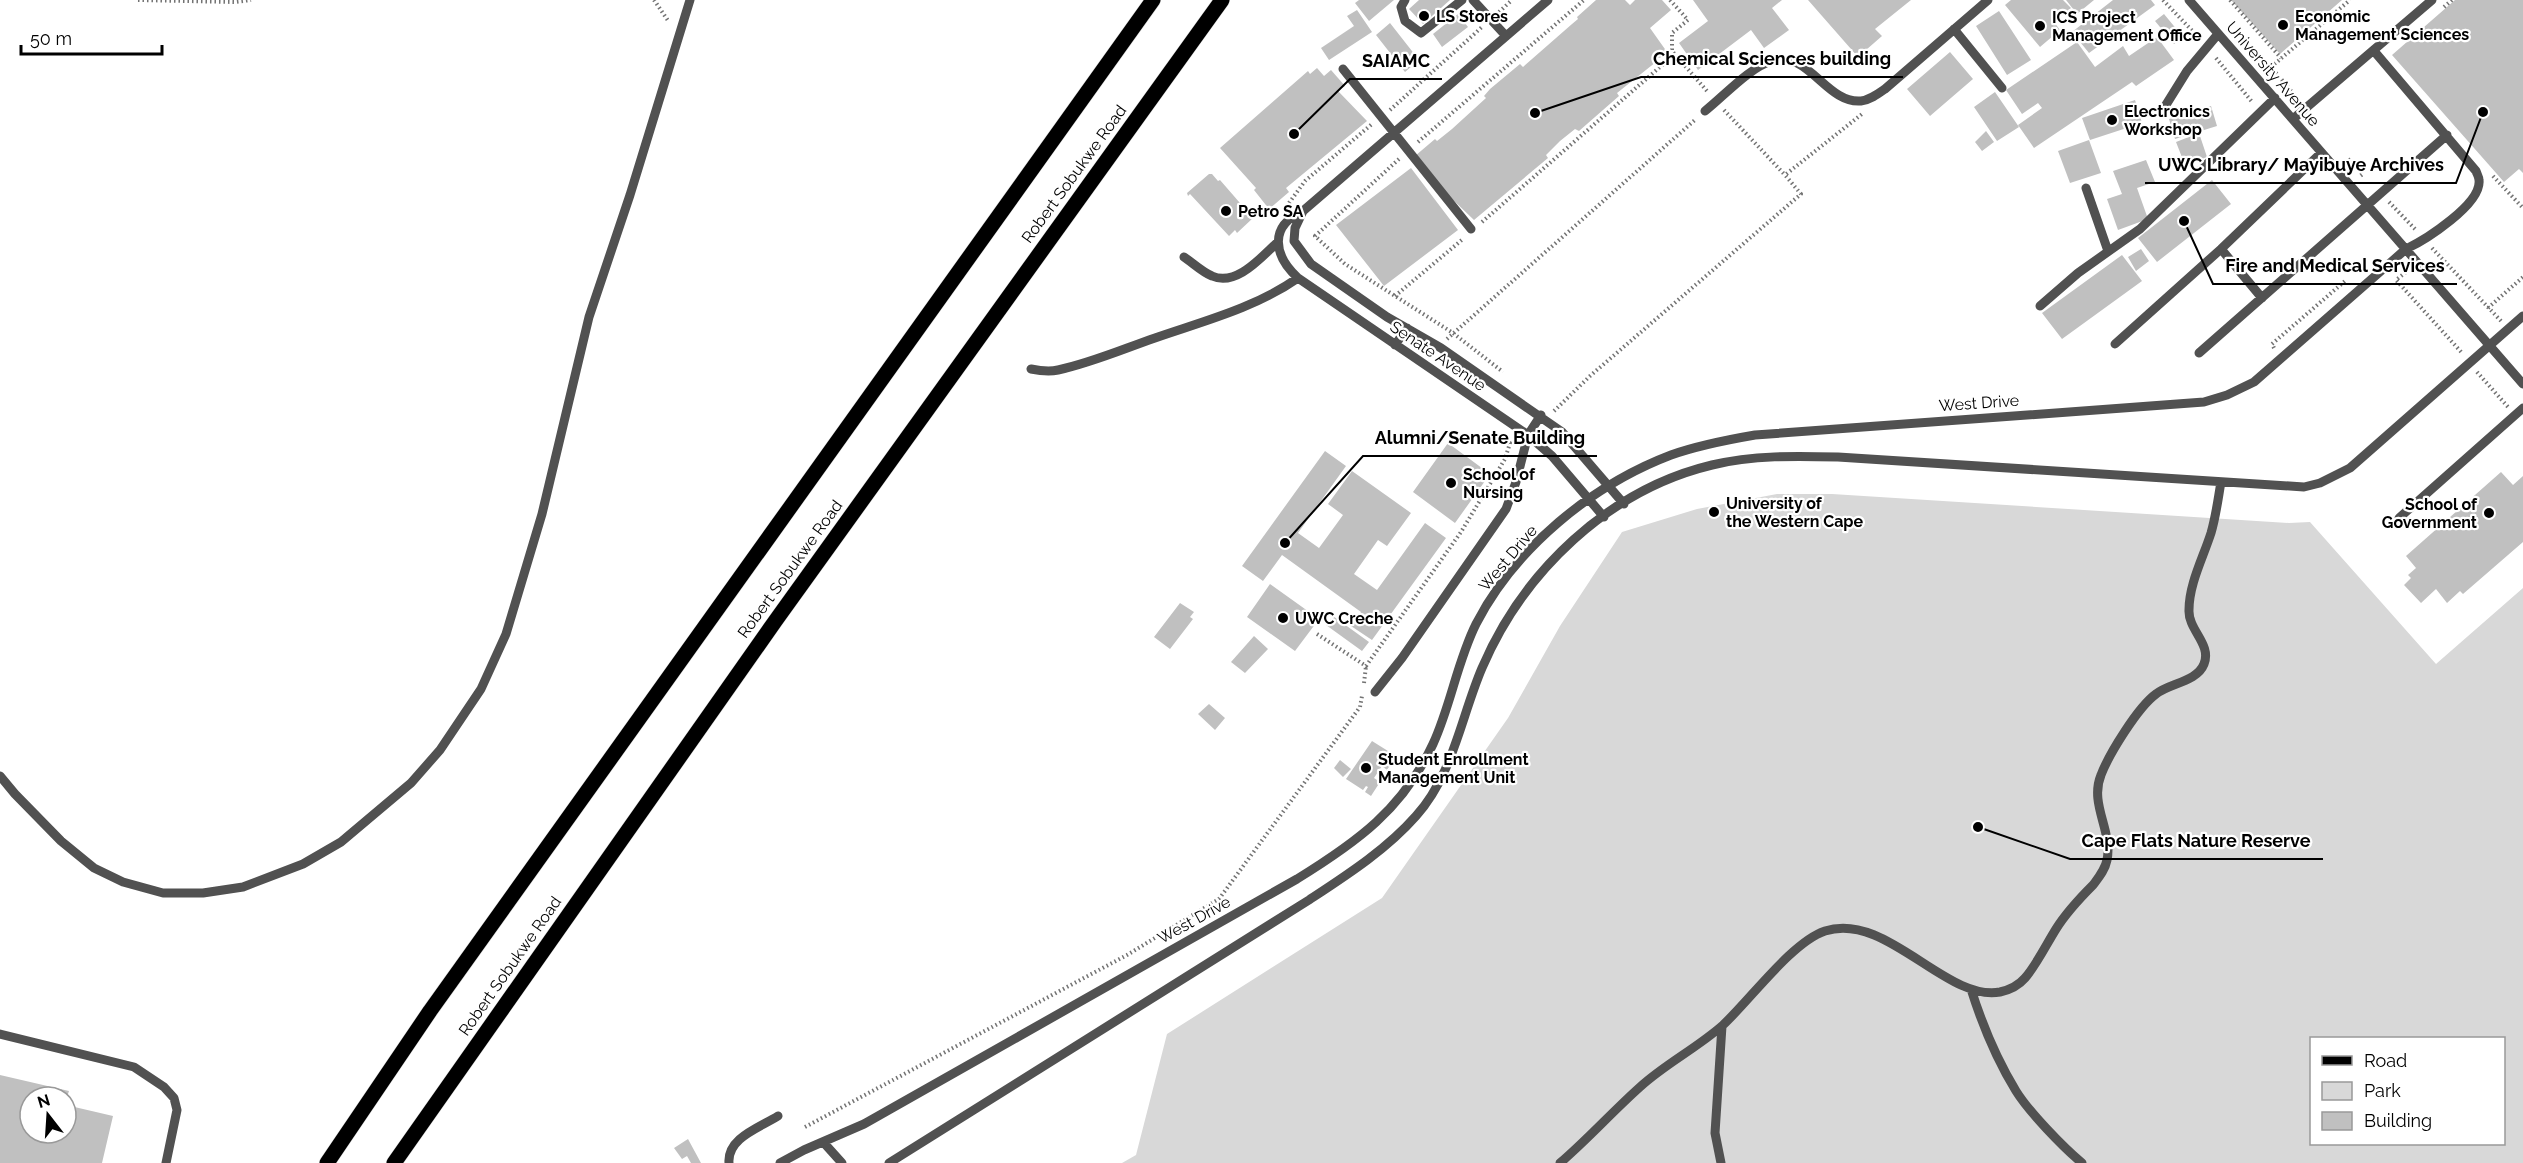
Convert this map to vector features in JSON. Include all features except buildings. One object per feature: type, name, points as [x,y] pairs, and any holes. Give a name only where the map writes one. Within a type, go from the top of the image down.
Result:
[{"type":"main road","points":[[327,1163],[444,992],[1154,0]]},
{"type":"main road","name":"Robert Sobukwe Road","points":[[394,1163],[776,620],[1222,0]]},
{"type":"lane","points":[[0,776],[15,795],[61,841],[94,868],[123,882],[163,893],[203,893],[243,887],[303,864],[341,842],[411,783],[440,750],[482,689],[506,634],[542,514],[589,317],[630,195],[690,0]]},
{"type":"lane","points":[[1405,0],[1401,7],[1405,21],[1421,33],[1462,0]]},
{"type":"lane","points":[[1473,0],[1506,36]]},
{"type":"lane","points":[[1184,258],[1213,276],[1223,279],[1249,268],[1278,242],[1285,223],[1290,217],[1304,211],[1548,0]]},
{"type":"lane","points":[[1706,111],[1761,66],[1778,59],[1793,61],[1846,98],[1863,101],[1886,89],[1988,0]]},
{"type":"lane","name":"University Avenue","points":[[2189,0],[2523,384]]},
{"type":"lane","points":[[2293,119],[2432,0]]},
{"type":"lane","points":[[1954,29],[2002,88]]},
{"type":"lane","points":[[2164,108],[2187,71],[2218,34]]},
{"type":"lane","name":"West Drive","points":[[780,1163],[864,1124],[1297,879],[1342,852],[1375,826],[1400,798],[1433,743],[1461,657],[1477,622],[1501,585],[1548,533],[1609,485],[1672,455],[1711,442],[1755,435],[2186,403],[2228,395],[2254,382],[2406,249],[2428,238],[2459,212],[2476,193],[2480,181],[2476,171],[2374,51]]},
{"type":"lane","points":[[1343,69],[1471,230]]},
{"type":"lane","points":[[2040,306],[2078,273],[2108,251],[2122,244],[2140,229],[2275,98]]},
{"type":"lane","points":[[2199,353],[2447,135]]},
{"type":"lane","points":[[2115,344],[2221,249],[2321,153]]},
{"type":"lane","points":[[2086,188],[2108,251]]},
{"type":"lane","name":"Senate Avenue","points":[[1304,211],[1294,235],[1294,242],[1300,253],[1311,264],[1387,317],[1442,348],[1541,415],[1562,432],[1624,504]]},
{"type":"lane","name":"Senate Avenue","points":[[1278,242],[1282,258],[1298,278],[1528,435],[1552,456],[1604,517]]},
{"type":"lane","points":[[2221,249],[2262,298]]},
{"type":"lane","points":[[1031,369],[1058,370],[1241,309],[1275,293],[1298,278]]},
{"type":"lane","points":[[889,1163],[1309,900],[1353,871],[1386,845],[1417,815],[1436,787],[1453,753],[1489,654],[1520,598],[1553,559],[1604,517],[1624,504],[1682,475],[1712,465],[1781,456],[1838,457],[2304,487],[2336,477],[2350,468],[2523,316]]},
{"type":"lane","points":[[1395,345],[1407,328]]},
{"type":"lane","points":[[2399,518],[2523,408]]},
{"type":"lane","points":[[1375,692],[1402,658],[1506,509],[1516,482],[1528,435],[1541,415]]},
{"type":"lane","points":[[1560,1163],[1584,1143],[1641,1086],[1722,1026],[1790,956],[1810,939],[1824,931],[1859,930],[1875,934],[1971,989],[1987,993],[2002,992],[2025,978],[2069,911],[2104,870],[2108,852],[2097,795],[2102,774],[2144,705],[2157,692],[2196,674],[2203,667],[2204,645],[2192,626],[2189,607],[2197,570],[2217,511],[2221,482]]},
{"type":"lane","points":[[1971,989],[1980,1020],[2016,1092],[2066,1149],[2082,1163]]},
{"type":"lane","points":[[1721,1163],[1715,1134],[1722,1026]]},
{"type":"lane","points":[[0,1034],[134,1067],[164,1087],[174,1098],[177,1110],[166,1163]]},
{"type":"lane","points":[[729,1163],[729,1152],[734,1143],[778,1116]]},
{"type":"lane","points":[[824,1143],[842,1163]]},
{"type":"path","points":[[138,0],[235,2],[251,0]]},
{"type":"path","points":[[654,0],[678,38]]},
{"type":"path","points":[[1286,206],[1305,181],[1381,117],[1512,0]]},
{"type":"path","points":[[1508,376],[1453,333],[1346,264],[1315,236],[1407,151],[1584,0]]},
{"type":"path","points":[[2163,0],[2207,47],[2261,111]]},
{"type":"path","points":[[2230,0],[2281,58]]},
{"type":"path","points":[[2443,8],[2452,0]]},
{"type":"path","points":[[1482,223],[1675,54]]},
{"type":"path","points":[[1554,411],[1590,376],[1801,194],[1785,175],[1870,107]]},
{"type":"path","points":[[1442,348],[1453,333],[1706,111]]},
{"type":"path","points":[[2491,173],[2523,208]]},
{"type":"path","points":[[1395,296],[1464,237]]},
{"type":"path","points":[[2269,356],[2276,351],[2272,344],[2351,277]]},
{"type":"path","points":[[2488,308],[2523,277]]},
{"type":"path","points":[[1544,404],[1562,417]]},
{"type":"path","points":[[805,1127],[1127,955],[1219,899],[1360,707],[1366,666],[1461,532],[1505,459],[1510,443],[1493,429]]},
{"type":"path","points":[[1317,633],[1366,666]]},
{"type":"green space","points":[[1777,494],[1832,494],[2289,523],[2310,522],[2436,664],[2523,588],[2523,1163],[1122,1163],[1136,1155],[1167,1034],[1382,898],[1508,718],[1560,626],[1622,532],[1697,509]]},
{"type":"place","name":"LS Stores","points":[[1424,16]]},
{"type":"place","name":"Economic Management Sciences","points":[[2283,25]]},
{"type":"place","name":"ICS Project Management Office","points":[[2040,26]]},
{"type":"place","name":"UWC Library/ Mayibuye Archives","points":[[2483,112]]},
{"type":"place","name":"Chemical Sciences building","points":[[1535,113]]},
{"type":"place","name":"Electronics Workshop","points":[[2112,120]]},
{"type":"place","name":"SAIAMC","points":[[1294,134]]},
{"type":"place","name":"Petro SA","points":[[1226,211]]},
{"type":"place","name":"Fire and Medical Services","points":[[2184,221]]},
{"type":"place","name":"School of Nursing","points":[[1451,483]]},
{"type":"place","name":"University of the Western Cape","points":[[1714,512]]},
{"type":"place","name":"School of Government","points":[[2489,513]]},
{"type":"place","name":"Alumni/Senate Building","points":[[1285,543]]},
{"type":"place","name":"UWC Creche","points":[[1283,618]]},
{"type":"place","name":"Student Enrollment Management Unit","points":[[1366,768]]},
{"type":"place","name":"Cape Flats Nature Reserve","points":[[1978,827]]}]
